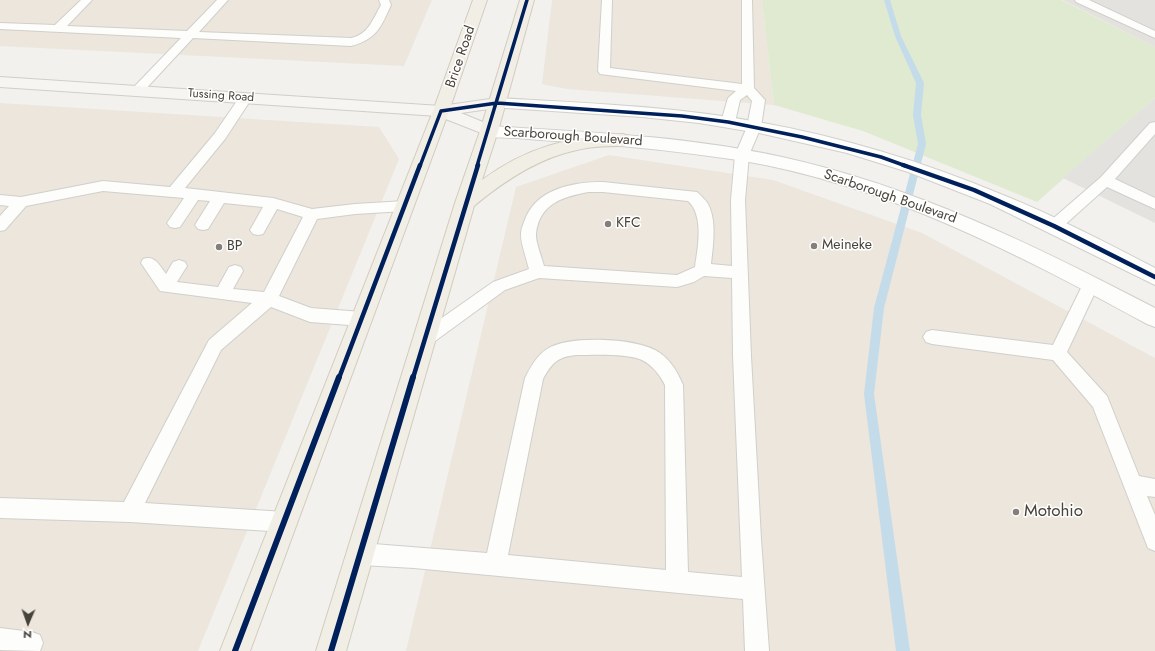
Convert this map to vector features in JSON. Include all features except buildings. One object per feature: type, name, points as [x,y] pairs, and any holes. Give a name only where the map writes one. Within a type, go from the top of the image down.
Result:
[{"type":"main road","name":"Brice Road","points":[[236,651],[441,111],[480,0]]},
{"type":"main road","points":[[331,651],[465,203],[489,131],[527,0]]},
{"type":"main road","name":"Tussing Road","points":[[0,82],[441,111]]},
{"type":"main road","name":"Scarborough Boulevard","points":[[441,111],[497,103]]},
{"type":"main road","name":"Scarborough Boulevard","points":[[441,111],[489,131]]},
{"type":"main road","points":[[465,203],[485,186],[516,166],[544,152],[578,143],[623,140]]},
{"type":"street","name":"Scarborough Boulevard","points":[[497,103],[651,113],[728,122],[815,140],[861,152],[910,167],[974,190],[1054,226],[1155,277]]},
{"type":"street","name":"Scarborough Boulevard","points":[[489,131],[682,145],[795,166],[851,181],[952,217],[1018,247],[1155,318]]},
{"type":"lane","points":[[57,29],[87,0]]},
{"type":"lane","points":[[137,91],[222,0]]},
{"type":"lane","points":[[0,26],[188,36],[351,42],[360,41],[374,29],[386,5],[384,0]]},
{"type":"lane","points":[[607,0],[604,71],[748,89],[760,100],[754,127],[742,155],[738,200],[742,356],[758,651]]},
{"type":"lane","points":[[747,0],[748,89]]},
{"type":"lane","points":[[1080,0],[1155,35]]},
{"type":"lane","points":[[728,122],[734,98],[748,89]]},
{"type":"lane","points":[[174,192],[220,136],[246,98]]},
{"type":"lane","points":[[1054,226],[1106,180],[1155,126]]},
{"type":"lane","points":[[1106,180],[1155,204]]},
{"type":"lane","points":[[0,200],[21,202],[103,186],[273,203],[312,214],[355,209],[405,206]]},
{"type":"lane","points":[[538,272],[528,234],[535,212],[544,202],[562,192],[588,187],[603,187],[692,196],[700,204],[703,214],[705,250],[702,270]]},
{"type":"lane","points":[[175,223],[194,194]]},
{"type":"lane","points":[[203,225],[220,197]]},
{"type":"lane","points":[[0,226],[21,202]]},
{"type":"lane","points":[[258,230],[273,203]]},
{"type":"lane","points":[[130,512],[215,345],[269,299],[312,214]]},
{"type":"lane","points":[[149,263],[166,287],[269,299],[310,315],[362,319]]},
{"type":"lane","points":[[166,287],[179,266]]},
{"type":"lane","points":[[425,339],[499,286],[538,272],[676,281],[688,278],[702,270],[740,272]]},
{"type":"lane","points":[[222,294],[235,271]]},
{"type":"lane","points":[[1058,353],[1091,284]]},
{"type":"lane","points":[[932,337],[1058,353],[1100,402],[1155,541]]},
{"type":"lane","points":[[495,564],[534,378],[543,362],[558,351],[585,347],[625,349],[648,354],[668,371],[674,385],[677,582]]},
{"type":"lane","points":[[1133,485],[1155,488]]},
{"type":"lane","points":[[0,508],[130,512],[285,522]]},
{"type":"lane","points":[[361,554],[495,564],[754,589]]},
{"type":"lane","points":[[0,639],[32,643],[28,651]]},
{"type":"shaded area","points":[[0,0],[432,0],[404,66],[0,46]]},
{"type":"shaded area","points":[[552,0],[762,0],[774,105],[567,89],[542,84]]},
{"type":"shaded area","points":[[1063,0],[1155,0],[1155,47]]},
{"type":"shaded area","points":[[1155,98],[1155,223],[1063,178]]},
{"type":"shaded area","points":[[0,103],[379,127],[399,159],[198,651],[0,651]]},
{"type":"shaded area","points":[[609,155],[773,180],[922,233],[1155,358],[1155,651],[406,651],[516,187]]},
{"type":"green space","points":[[762,0],[1062,0],[1155,47],[1155,98],[1037,202],[863,131],[774,105]]},
{"type":"waterway","points":[[887,0],[898,36],[920,83],[917,115],[922,144],[879,308],[869,394],[903,651]]},
{"type":"transit line","points":[[331,651],[465,203],[489,131],[527,0]]},
{"type":"transit line","points":[[235,651],[441,111],[497,103],[536,105],[682,116],[728,122],[802,137],[881,157],[974,190],[1054,226],[1155,277]]},
{"type":"place","name":"KFC","points":[[608,224]]},
{"type":"place","name":"Meineke","points":[[814,246]]},
{"type":"place","name":"BP","points":[[219,247]]},
{"type":"place","name":"Motohio","points":[[1016,512]]}]
